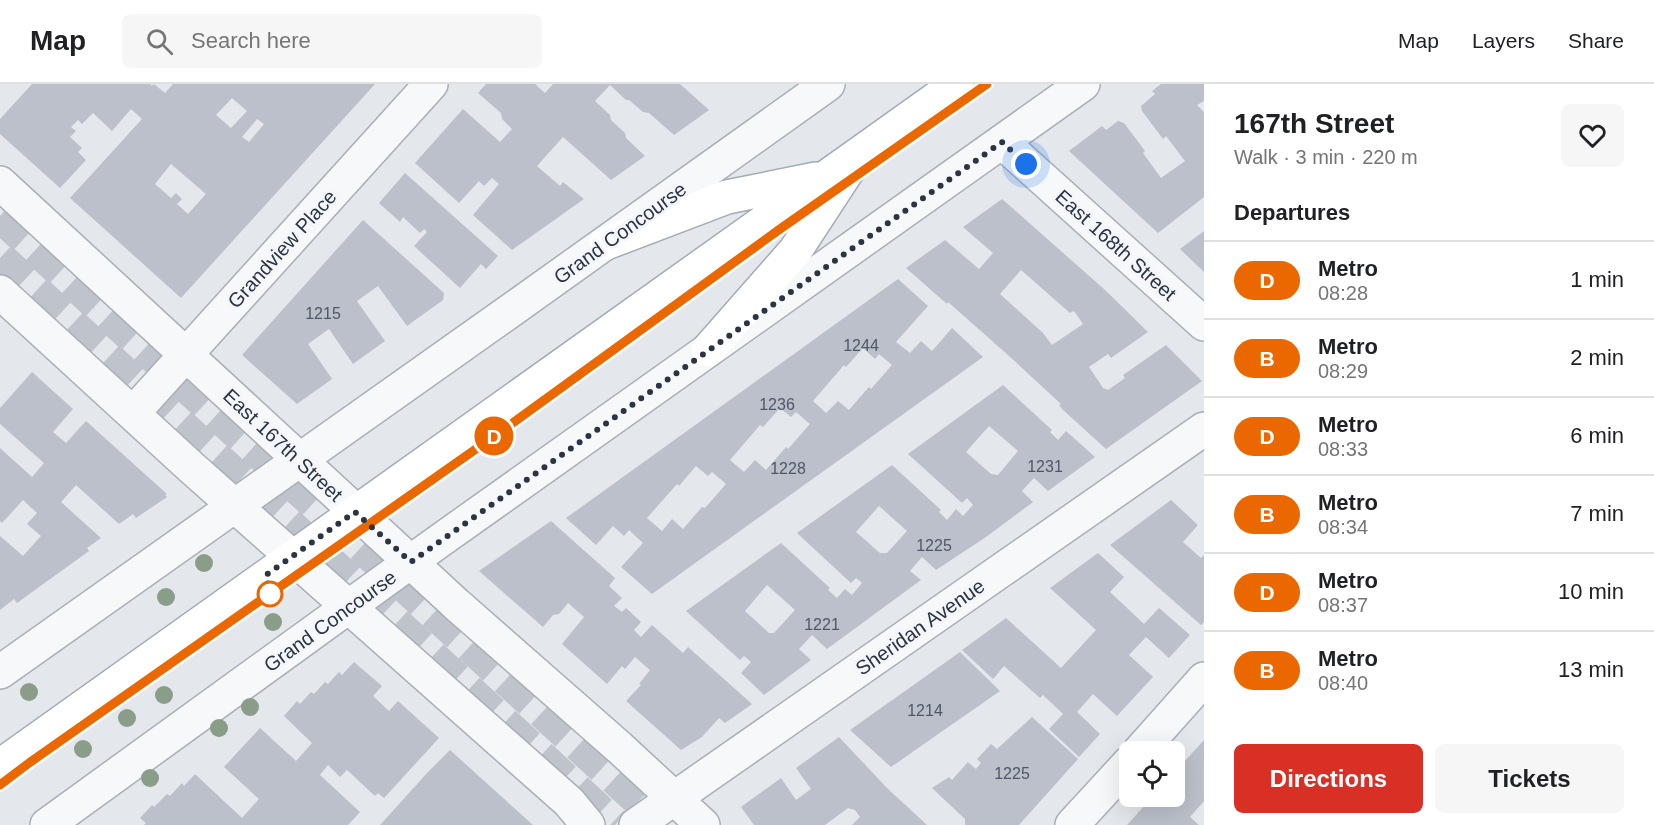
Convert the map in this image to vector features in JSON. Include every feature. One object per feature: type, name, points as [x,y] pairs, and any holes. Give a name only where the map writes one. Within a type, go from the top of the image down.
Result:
[{"type":"main road","points":[[0,766],[957,84]]},
{"type":"main road","points":[[708,351],[795,251],[860,152]]},
{"type":"main road","points":[[606,243],[727,197],[826,177]]},
{"type":"street","name":"Grandview Place","points":[[133,413],[431,84]]},
{"type":"street","name":"Grand Concourse","points":[[0,672],[828,84]]},
{"type":"street","name":"Grand Concourse","points":[[47,825],[348,607],[1083,84]]},
{"type":"street","name":"East 168th Street","points":[[1002,142],[1204,324]]},
{"type":"street","name":"East 167th Street","points":[[0,183],[464,612],[703,825]]},
{"type":"street","points":[[0,292],[234,506],[569,802],[588,825]]},
{"type":"street","name":"Sheridan Avenue","points":[[636,825],[1204,429]]},
{"type":"street","points":[[1149,741],[1204,679]]},
{"type":"street","points":[[1072,825],[1119,774]]},
{"type":"building","points":[[32,84],[150,84],[152,86],[154,84],[165,93],[173,84],[375,84],[181,298],[70,198],[142,119],[131,109],[112,131],[93,113],[82,124],[78,120],[71,127],[76,131],[70,137],[82,148],[78,152],[86,160],[60,188],[0,134],[0,119]],"holes":[[[232,98],[247,111],[231,128],[216,115]],[[257,119],[264,124],[249,142],[242,137]],[[171,164],[206,194],[188,214],[177,204],[182,199],[176,193],[171,198],[155,184]]]},
{"type":"building","points":[[486,84],[535,84],[545,93],[553,84],[680,84],[709,110],[674,135],[649,113],[643,112],[626,100],[610,85],[595,101],[610,115],[611,120],[625,133],[626,138],[645,156],[611,180],[563,137],[537,166],[560,186],[563,182],[584,199],[512,250],[473,215],[499,184],[492,178],[484,186],[479,181],[459,203],[415,163],[463,109],[500,142],[512,129],[502,119],[501,113],[478,93]]},
{"type":"building","points":[[1161,84],[1204,84],[1204,101],[1197,105],[1204,112],[1204,197],[1158,233],[1069,151],[1102,126],[1106,130],[1118,121],[1124,123],[1161,178],[1185,161],[1166,136],[1163,139],[1142,111],[1141,106],[1155,94],[1152,91]]},
{"type":"building","points":[[405,173],[498,256],[486,269],[481,264],[460,288],[414,246],[427,232],[424,229],[420,233],[403,217],[400,222],[379,203]]},
{"type":"building","points":[[1002,199],[1104,289],[1148,332],[1111,358],[1108,354],[1089,367],[1103,388],[1108,390],[1125,378],[1123,375],[1166,345],[1202,381],[1106,449],[1009,356],[906,268],[945,240],[979,269],[993,253],[963,227]],"holes":[[[1021,270],[1070,313],[1074,311],[1083,324],[1052,345],[1043,333],[1000,294]]]},
{"type":"building","points":[[363,220],[444,293],[443,300],[407,326],[378,286],[357,301],[385,341],[353,364],[329,329],[308,344],[332,379],[297,404],[242,355]]},
{"type":"building","points":[[1204,231],[1204,272],[1180,249]]},
{"type":"building","points":[[898,279],[928,306],[896,342],[910,353],[921,341],[932,351],[952,328],[983,357],[652,594],[621,567],[643,543],[629,530],[624,536],[613,526],[596,545],[566,518]],"holes":[[[863,348],[875,359],[879,354],[892,365],[849,410],[838,401],[826,413],[813,401],[844,365],[846,367]],[[780,408],[791,417],[796,412],[810,424],[766,470],[755,460],[744,472],[730,460],[760,425],[763,427]],[[696,466],[708,476],[712,472],[726,484],[683,529],[672,519],[662,531],[647,518],[677,484],[679,486]]]},
{"type":"building","points":[[32,372],[73,409],[53,432],[66,443],[86,421],[167,494],[165,495],[167,497],[136,518],[133,514],[119,524],[76,485],[61,502],[101,538],[87,548],[89,551],[17,603],[14,599],[0,610],[0,536],[23,556],[41,536],[27,524],[37,513],[23,500],[2,523],[0,521],[0,448],[32,477],[44,463],[0,424],[0,408]]},
{"type":"building","points":[[1003,385],[1052,430],[1050,432],[1058,440],[1066,431],[1095,457],[1048,491],[1034,478],[1022,491],[1033,502],[936,570],[922,557],[910,571],[921,580],[827,649],[812,635],[799,649],[811,660],[764,695],[741,673],[751,662],[744,656],[740,660],[686,611],[781,543],[830,588],[828,590],[837,598],[845,589],[852,595],[862,583],[856,578],[851,583],[797,533],[892,465],[941,510],[939,512],[947,520],[956,509],[963,516],[973,505],[967,498],[962,503],[908,454]],"holes":[[[989,426],[1018,451],[998,475],[991,474],[966,452]],[[879,506],[907,531],[887,553],[880,553],[856,532]],[[767,585],[795,610],[774,633],[769,633],[745,611]]]},
{"type":"building","points":[[1171,500],[1198,525],[1183,542],[1201,558],[1204,555],[1204,622],[1201,625],[1110,545]]},
{"type":"building","points":[[551,521],[615,578],[609,586],[622,598],[614,606],[622,612],[626,608],[641,622],[634,630],[641,637],[652,625],[683,653],[688,647],[752,704],[725,723],[719,718],[702,737],[681,750],[626,701],[641,685],[639,684],[650,670],[635,657],[625,669],[622,666],[607,684],[562,644],[584,617],[568,603],[543,627],[479,571]]},
{"type":"building","points":[[1098,553],[1124,577],[1110,592],[1144,624],[1159,608],[1190,635],[1169,658],[1146,637],[1129,655],[1153,677],[1117,716],[1093,694],[1077,712],[1100,734],[1079,757],[1049,729],[1063,714],[1043,695],[1040,698],[1004,666],[993,679],[962,650],[1006,618],[1061,668],[1096,630],[1050,588]]},
{"type":"building","points":[[960,652],[1000,691],[891,767],[850,730]]},
{"type":"building","points":[[354,662],[382,686],[373,696],[389,711],[398,701],[439,738],[384,798],[378,793],[375,796],[347,770],[340,777],[328,765],[320,775],[360,812],[348,825],[144,825],[146,823],[140,818],[152,805],[154,807],[167,794],[170,796],[182,783],[184,786],[195,774],[242,818],[259,799],[224,767],[260,728],[296,761],[312,743],[284,716],[297,701],[300,704],[325,682],[328,684],[339,672],[342,675]]},
{"type":"building","points":[[1032,717],[1078,759],[1019,825],[965,825],[965,819],[932,788],[949,777],[952,780],[968,762],[976,769],[981,763],[977,759],[991,744],[997,749]]},
{"type":"building","points":[[839,737],[887,788],[927,825],[852,825],[860,817],[855,810],[848,808],[825,825],[754,825],[741,807],[781,778],[796,800],[811,789],[796,768]]},
{"type":"building","points":[[1204,740],[1204,801],[1190,817],[1199,825],[1127,825],[1143,807],[1185,807],[1185,761]]},
{"type":"building","points":[[450,750],[533,825],[380,825]]},
{"type":"tunnel","points":[[0,216],[635,797],[661,825]]},
{"type":"tunnel","points":[[0,258],[615,825]]},
{"type":"metro line","name":"D","points":[[0,785],[503,430],[780,229],[987,84]]},
{"type":"route","points":[[270,594],[266,575],[355,512],[411,562],[1002,142],[1026,164]]}]
